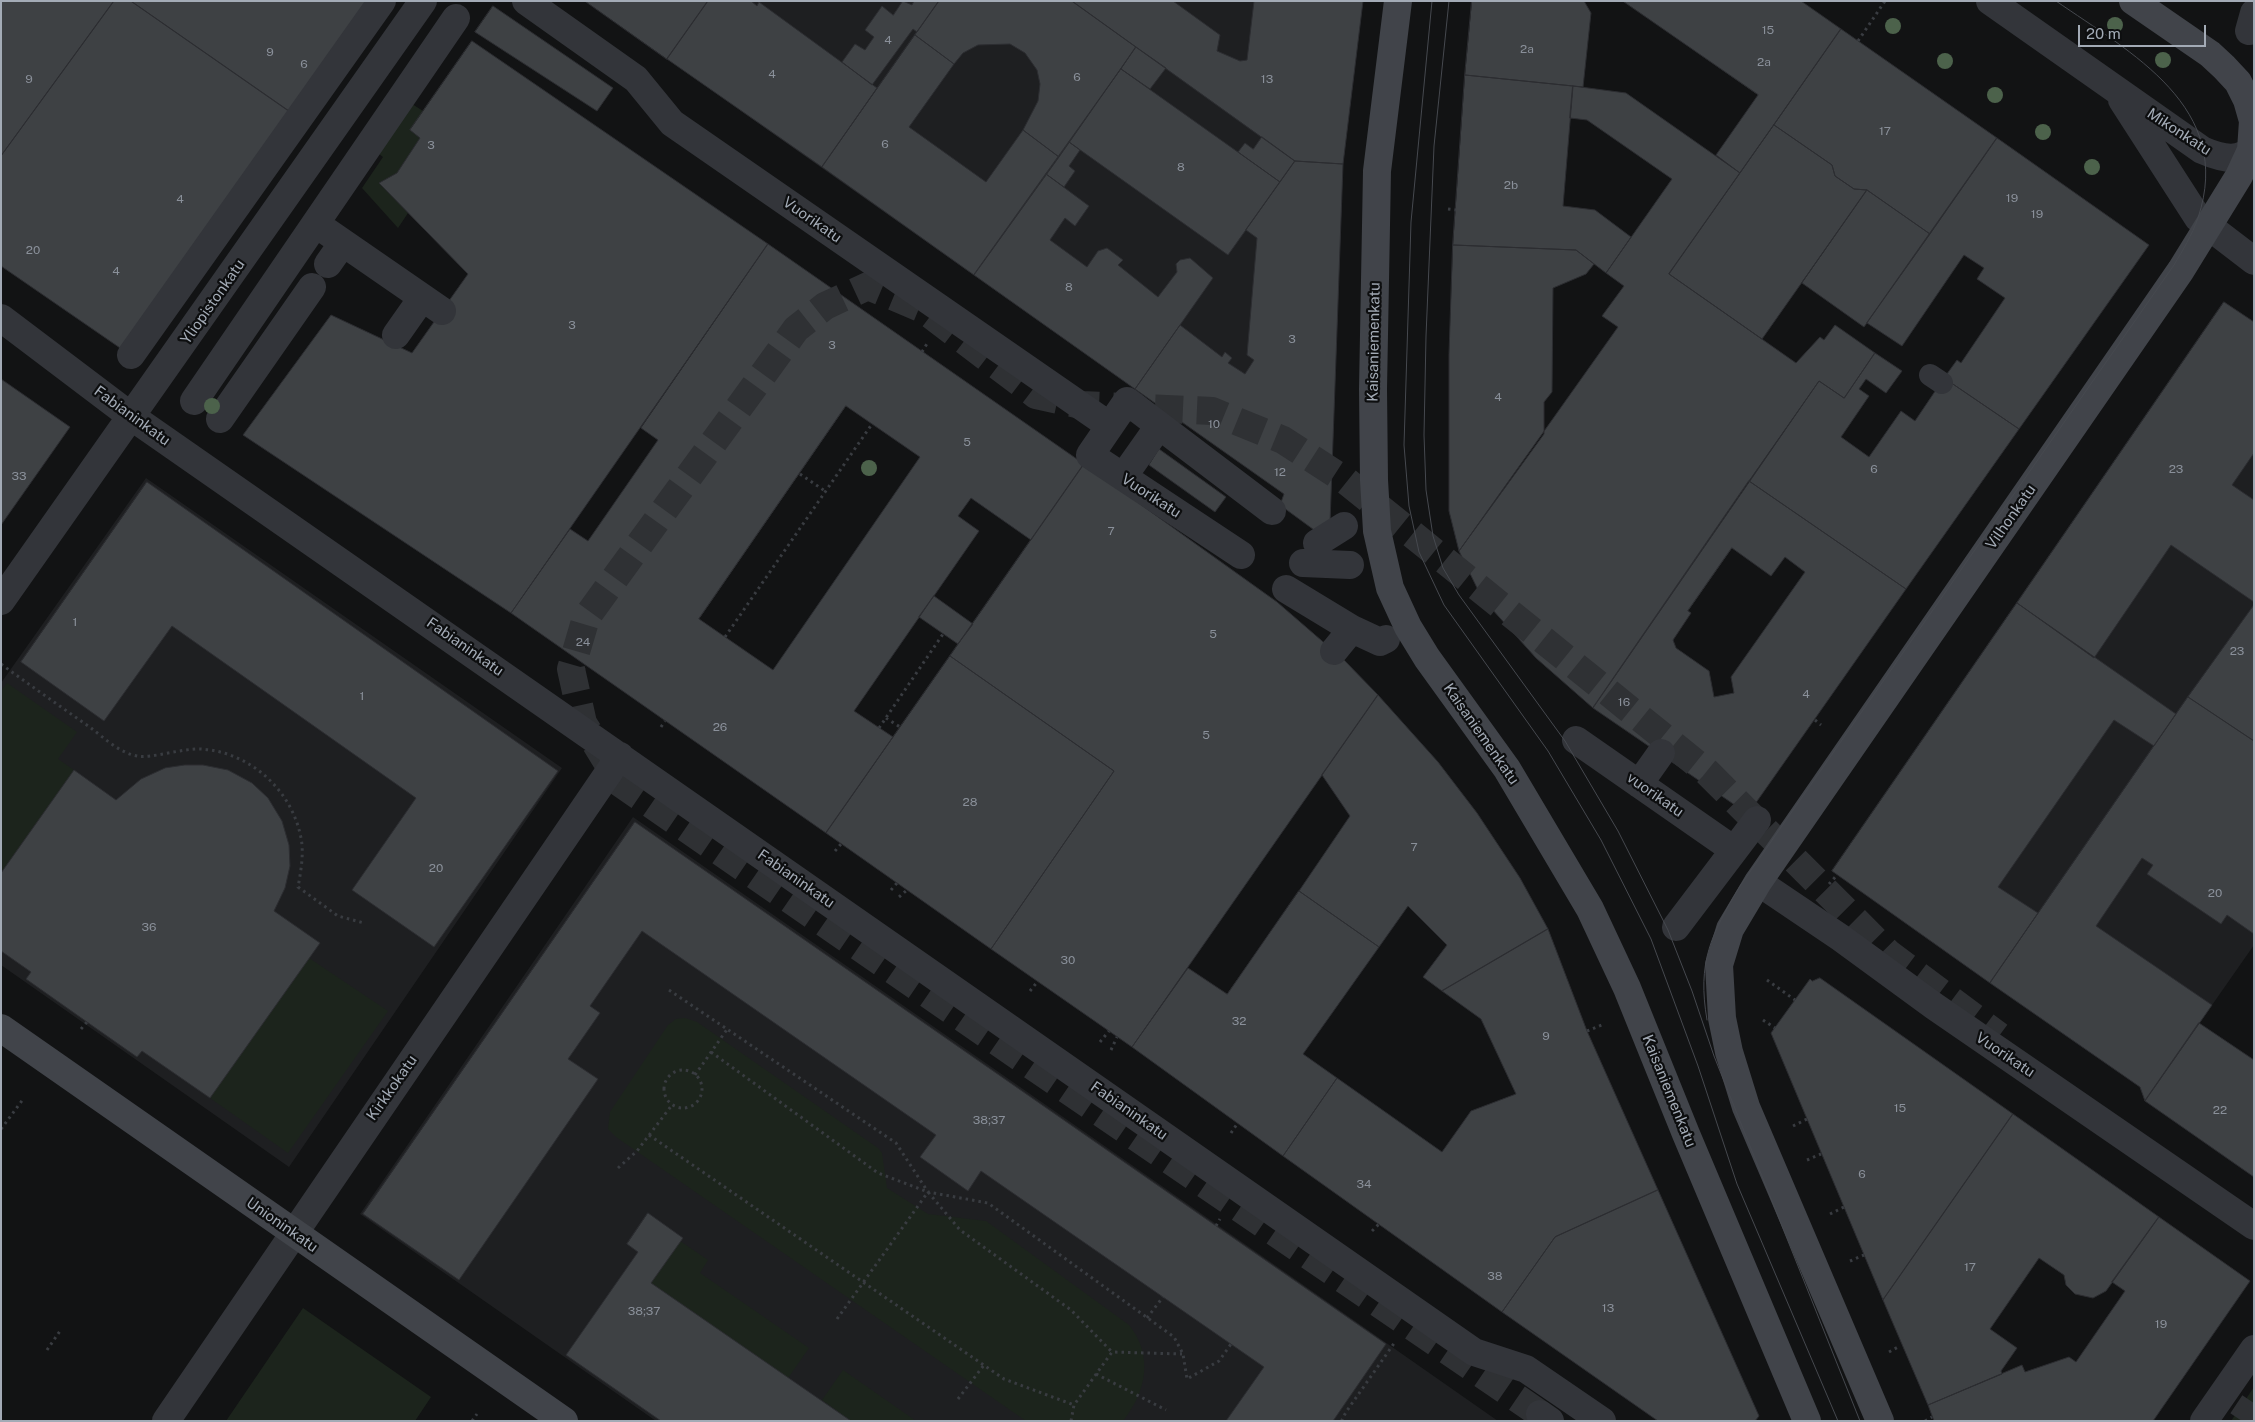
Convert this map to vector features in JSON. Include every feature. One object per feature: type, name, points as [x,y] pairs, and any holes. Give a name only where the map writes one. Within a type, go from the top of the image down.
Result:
[{"type":"main road","name":"Kaisaniemenkatu","points":[[1398,1],[1377,171],[1373,389],[1374,480],[1377,530],[1390,588],[1408,627],[1427,658],[1508,769],[1590,909],[1627,988],[1807,1421]]},
{"type":"main road","points":[[2133,1],[2210,54],[2238,82],[2247,100],[2253,121],[2253,147]]},
{"type":"main road","name":"Vilhonkatu","points":[[1758,882],[2209,228],[2239,176],[2253,147]]},
{"type":"main road","points":[[1758,882],[1730,929],[1719,965],[1722,1018],[1729,1052],[1746,1107],[1880,1421]]},
{"type":"main road","name":"Unioninkatu","points":[[1,1028],[564,1421]]},
{"type":"street","points":[[131,355],[382,1]]},
{"type":"street","name":"Yliopistonkatu","points":[[1,601],[423,1]]},
{"type":"street","name":"Vuorikatu","points":[[526,1],[636,79],[672,123],[1110,426]]},
{"type":"street","name":"Mikonkatu","points":[[1990,1],[2202,150],[2220,158],[2236,158],[2253,147]]},
{"type":"street","points":[[194,401],[456,18]]},
{"type":"street","name":"Mikonkatu","points":[[2117,91],[2198,218],[2254,261]]},
{"type":"street","points":[[316,224],[335,254],[432,305],[396,335]]},
{"type":"street","points":[[220,419],[312,287]]},
{"type":"street","name":"Fabianinkatu","points":[[1,318],[132,417],[1474,1352],[1526,1369],[1602,1421]]},
{"type":"street","name":"Vuorikatu","points":[[1241,555],[1090,455],[1127,401],[1272,511]]},
{"type":"street","points":[[1123,477],[1159,426]]},
{"type":"street","points":[[1344,526],[1310,553],[1350,565]]},
{"type":"street","points":[[1286,589],[1316,620],[1352,629],[1380,642],[1386,639]]},
{"type":"street","points":[[1334,651],[1352,629]]},
{"type":"street","name":"vuorikatu","points":[[1576,740],[1734,850]]},
{"type":"street","points":[[1639,784],[1661,754]]},
{"type":"street","name":"Kirkkokatu","points":[[166,1421],[620,756]]},
{"type":"street","points":[[1676,926],[1700,907],[1734,850],[1757,820]]},
{"type":"street","name":"Vuorikatu","points":[[1758,882],[1841,938],[1934,1006],[2254,1226]]},
{"type":"street","points":[[2204,1421],[2254,1349]]},
{"type":"path","points":[[1858,41],[1885,1]]},
{"type":"path","points":[[1448,209],[1456,210]]},
{"type":"path","points":[[922,352],[928,342]]},
{"type":"path","points":[[725,637],[872,424]]},
{"type":"path","points":[[800,474],[825,491]]},
{"type":"path","points":[[879,728],[943,634]]},
{"type":"path","points":[[1,664],[115,745],[137,756],[201,749],[230,754],[257,768],[278,787],[294,810],[302,839],[302,867],[298,887],[338,916],[364,923]]},
{"type":"path","points":[[886,718],[900,727]]},
{"type":"path","points":[[1815,720],[1822,726]]},
{"type":"path","points":[[661,727],[665,721]]},
{"type":"path","points":[[835,851],[841,844]]},
{"type":"path","points":[[1828,884],[1837,875]]},
{"type":"path","points":[[890,890],[897,883]]},
{"type":"path","points":[[899,897],[906,890]]},
{"type":"path","points":[[1767,980],[1795,1000]]},
{"type":"path","points":[[1030,991],[1038,981]]},
{"type":"path","points":[[669,990],[896,1143],[928,1192],[960,1230],[1071,1310],[1112,1352],[1183,1354]]},
{"type":"path","points":[[1763,1020],[1775,1028]]},
{"type":"path","points":[[81,1029],[87,1022]]},
{"type":"path","points":[[1587,1031],[1604,1024]]},
{"type":"path","points":[[695,1075],[728,1028]]},
{"type":"path","points":[[1100,1042],[1109,1031]]},
{"type":"path","points":[[1111,1050],[1117,1037]]},
{"type":"path","points":[[711,1052],[878,1173],[928,1192],[988,1203],[1174,1337],[1183,1354],[1188,1379],[1219,1361],[1231,1344]]},
{"type":"path","points":[[680,1071],[688,1071],[695,1075],[700,1080],[702,1091],[698,1101],[690,1108],[678,1108],[672,1104],[665,1095],[664,1087],[667,1079],[680,1071]]},
{"type":"path","points":[[1,1129],[24,1098]]},
{"type":"path","points":[[618,1168],[637,1151],[672,1104]]},
{"type":"path","points":[[1793,1126],[1807,1119]]},
{"type":"path","points":[[1231,1133],[1237,1124]]},
{"type":"path","points":[[649,1135],[1004,1379],[1074,1405]]},
{"type":"path","points":[[1806,1160],[1821,1154]]},
{"type":"path","points":[[837,1319],[928,1192]]},
{"type":"path","points":[[1829,1214],[1844,1208]]},
{"type":"path","points":[[1216,1226],[1220,1219]]},
{"type":"path","points":[[1372,1231],[1379,1224]]},
{"type":"path","points":[[1850,1261],[1864,1255]]},
{"type":"path","points":[[1147,1318],[1163,1297]]},
{"type":"path","points":[[47,1350],[60,1331]]},
{"type":"path","points":[[1343,1421],[1346,1412],[1396,1342]]},
{"type":"path","points":[[1888,1353],[1898,1347]]},
{"type":"path","points":[[1071,1421],[1074,1405],[1112,1352]]},
{"type":"path","points":[[958,1399],[984,1365]]},
{"type":"path","points":[[1096,1374],[1166,1410]]},
{"type":"path","points":[[472,1421],[477,1414]]},
{"type":"path","points":[[1925,1421],[1932,1417]]},
{"type":"shaded area","points":[[585,1],[1363,1],[1343,164],[1330,523],[1321,535],[1280,505],[1284,494]]},
{"type":"shaded area","points":[[409,102],[423,111],[410,130],[420,138],[397,173],[379,183],[408,213],[398,228],[362,188],[383,157],[375,151]]},
{"type":"shaded area","points":[[2224,302],[2254,322],[2254,945],[2145,1101],[2140,1087],[1832,871]]},
{"type":"shaded area","points":[[146,478],[562,768],[289,1167],[1,965],[1,683]]},
{"type":"shaded area","points":[[7,683],[77,732],[58,759],[74,770],[1,873],[1,691]]},
{"type":"shaded area","points":[[633,817],[1498,1421],[656,1421],[360,1214]]},
{"type":"shaded area","points":[[309,958],[388,1011],[288,1153],[210,1098]]},
{"type":"shaded area","points":[[685,1018],[697,1022],[878,1148],[882,1153],[887,1188],[928,1214],[986,1221],[1129,1325],[1142,1349],[1144,1374],[1137,1398],[1123,1421],[1026,1421],[616,1137],[608,1129],[610,1112],[668,1025],[676,1019]]},
{"type":"shaded area","points":[[680,1241],[708,1260],[700,1273],[809,1348],[788,1378],[651,1283]]},
{"type":"shaded area","points":[[303,1308],[431,1397],[415,1421],[226,1421]]},
{"type":"shaded area","points":[[843,1370],[916,1421],[851,1421],[822,1400]]},
{"type":"shaded area","points":[[2254,1387],[2254,1421],[2231,1421]]},
{"type":"building","points":[[1,1],[114,1],[1,156]]},
{"type":"building","points":[[114,1],[131,1],[292,113],[123,350],[1,266],[1,156]]},
{"type":"building","points":[[131,1],[372,1],[292,113]]},
{"type":"building","points":[[585,1],[708,1],[667,59]]},
{"type":"building","points":[[708,1],[751,1],[757,6],[759,2],[877,88],[822,167],[667,59]]},
{"type":"building","points":[[903,1],[912,5],[914,1],[939,1],[917,32],[913,29],[872,85],[842,62],[855,44],[865,50],[874,37],[865,30],[882,6],[893,15]]},
{"type":"building","points":[[939,1],[1072,1],[1136,47],[1059,157],[1023,130],[1038,101],[1040,84],[1037,70],[1025,53],[1010,44],[978,45],[963,53],[954,64],[915,35]]},
{"type":"building","points":[[1072,1],[1173,1],[1220,35],[1217,51],[1240,61],[1247,60],[1254,1],[1363,1],[1343,164],[1295,161]]},
{"type":"building","points":[[1472,1],[1584,1],[1591,13],[1583,87],[1465,75]]},
{"type":"building","points":[[1623,1],[1801,1],[1841,29],[1740,173],[1716,155],[1758,95]]},
{"type":"building","points":[[493,6],[613,88],[597,111],[475,32]]},
{"type":"building","points":[[1841,29],[1997,138],[1930,234],[1867,190],[1854,189],[1835,176],[1832,165],[1774,125]]},
{"type":"building","points":[[915,35],[954,64],[909,127],[986,182],[1023,130],[1059,157],[974,275],[822,167]]},
{"type":"building","points":[[472,41],[768,244],[511,613],[243,435],[331,315],[412,353],[468,274],[379,183],[397,173],[420,138],[410,130]]},
{"type":"building","points":[[1136,47],[1166,68],[1150,89],[1121,69]]},
{"type":"building","points":[[1121,69],[1280,182],[1228,255],[1069,142]]},
{"type":"building","points":[[1465,75],[1573,86],[1563,206],[1595,210],[1631,237],[1606,273],[1576,250],[1453,245]]},
{"type":"building","points":[[1573,86],[1626,93],[1740,173],[1669,274],[1796,363],[1820,337],[1824,340],[1835,325],[1875,353],[1844,398],[1819,381],[1593,708],[1536,658],[1482,598],[1459,551],[1618,327],[1602,316],[1624,286],[1606,273],[1672,179],[1587,120],[1570,118]]},
{"type":"building","points":[[1774,125],[1832,165],[1835,176],[1854,189],[1867,190],[1762,339],[1669,274]]},
{"type":"building","points":[[1262,137],[1295,161],[1280,182],[1238,152],[1245,143],[1253,149]]},
{"type":"building","points":[[1997,138],[2149,245],[2019,429],[1944,378],[1957,360],[1961,363],[2005,298],[1977,279],[1984,268],[1964,255],[1902,346],[1867,323]]},
{"type":"building","points":[[1069,142],[1080,150],[1069,166],[1075,171],[1064,187],[1046,174]]},
{"type":"building","points":[[1295,161],[1343,164],[1330,523],[1321,535],[1280,505],[1284,494],[1135,389],[1180,325],[1222,357],[1225,352],[1232,358],[1228,363],[1245,374],[1254,360],[1247,355],[1257,238],[1246,230]]},
{"type":"building","points":[[1046,174],[1089,206],[1075,226],[1065,218],[1050,240],[1087,267],[1098,251],[1107,248],[1123,260],[1118,265],[1158,297],[1177,272],[1176,264],[1180,260],[1190,258],[1213,278],[1135,389],[974,275]]},
{"type":"building","points":[[1867,190],[1930,234],[1864,327],[1802,283]]},
{"type":"building","points":[[768,244],[1084,464],[1031,540],[971,498],[958,516],[979,531],[854,711],[893,737],[826,833],[511,613],[570,529],[588,541],[658,440],[641,428]],"holes":[[[846,406],[920,457],[773,670],[699,619]]]},
{"type":"building","points":[[1453,245],[1576,250],[1594,264],[1586,274],[1553,288],[1552,392],[1544,402],[1544,434],[1459,551],[1449,511],[1449,354]]},
{"type":"building","points":[[2224,302],[2254,322],[2254,453],[2232,485],[2254,500],[2254,602],[2171,545],[2094,658],[2017,603]]},
{"type":"building","points":[[1875,353],[1902,371],[1886,393],[1866,379],[1859,389],[1869,396],[1841,437],[1869,457],[1901,411],[1915,421],[1944,378],[2019,429],[1906,589],[1749,481],[1819,381],[1844,398]]},
{"type":"building","points":[[1,379],[70,427],[1,525]]},
{"type":"building","points":[[1159,449],[1226,497],[1215,512],[1149,465]]},
{"type":"building","points":[[1084,464],[1277,602],[1344,660],[1378,695],[1132,1047],[991,949],[1114,771],[950,656]]},
{"type":"building","points":[[1749,481],[1906,589],[1748,814],[1593,708]],"holes":[[[1732,548],[1771,576],[1785,557],[1805,572],[1731,677],[1734,693],[1714,697],[1709,671],[1676,648],[1673,640],[1691,613],[1688,611]]]},
{"type":"building","points":[[147,482],[558,771],[434,947],[352,890],[416,798],[172,626],[104,721],[21,662]]},
{"type":"building","points":[[934,596],[973,624],[958,644],[919,617]]},
{"type":"building","points":[[2017,603],[2176,714],[2154,746],[2114,720],[1998,887],[2038,913],[1990,983],[1832,871]]},
{"type":"building","points":[[2254,605],[2254,741],[2188,697]]},
{"type":"building","points":[[950,656],[1114,771],[991,949],[826,833]]},
{"type":"building","points":[[1378,695],[1438,762],[1477,813],[1520,878],[1548,929],[1442,991],[1423,977],[1447,945],[1408,906],[1379,947],[1299,891],[1350,816],[1322,775]]},
{"type":"building","points":[[2188,697],[2254,741],[2254,934],[2227,915],[2221,924],[2147,874],[2153,865],[2142,858],[2096,926],[2212,1005],[2145,1101],[2140,1087],[1990,983]]},
{"type":"building","points":[[203,765],[228,770],[252,783],[268,798],[282,821],[289,845],[290,866],[285,888],[274,911],[320,943],[210,1098],[142,1051],[137,1057],[87,1022],[26,979],[31,972],[1,951],[1,873],[74,770],[116,800],[141,779],[165,768]]},
{"type":"building","points":[[635,822],[1386,1344],[1333,1421],[1226,1421],[1264,1367],[981,1171],[968,1191],[920,1157],[936,1135],[642,931],[590,1006],[600,1013],[568,1059],[598,1079],[459,1280],[363,1214]]},
{"type":"building","points":[[1299,891],[1379,947],[1303,1054],[1337,1078],[1283,1156],[1132,1047],[1188,968],[1227,994]]},
{"type":"building","points":[[1548,929],[1587,1031],[1658,1190],[1555,1237],[1502,1312],[1283,1156],[1337,1078],[1442,1152],[1471,1111],[1516,1094],[1481,1019],[1442,991]]},
{"type":"building","points":[[1820,978],[2013,1114],[1883,1300],[1771,1033],[1810,979],[1812,981]]},
{"type":"building","points":[[2199,1023],[2254,1060],[2254,1177],[2145,1101]]},
{"type":"building","points":[[2013,1114],[2159,1217],[2106,1291],[2093,1298],[2075,1294],[2066,1285],[2064,1275],[2039,1258],[1990,1329],[2017,1348],[2001,1371],[2002,1374],[1928,1405],[1883,1300]]},
{"type":"building","points":[[1658,1190],[1759,1416],[1755,1421],[1658,1421],[1502,1312],[1555,1237]]},
{"type":"building","points":[[648,1213],[683,1238],[651,1283],[851,1421],[661,1421],[566,1355],[638,1252],[627,1244]]},
{"type":"building","points":[[2159,1217],[2250,1281],[2153,1421],[1934,1421],[1928,1405],[2022,1365],[2025,1372],[2069,1357],[2076,1362],[2125,1291],[2112,1282]]},
{"type":"tunnel","points":[[1540,1414],[620,783],[583,723],[571,669],[586,618],[796,329],[825,306],[868,286],[923,309],[1036,395],[1081,405],[1212,411],[1283,440],[1345,480],[1707,772],[1888,953],[1999,1036]]},
{"type":"tunnel","points":[[2242,1421],[2254,1403]]},
{"type":"tram line","points":[[1432,1],[1411,222],[1404,445],[1409,506],[1419,552],[1444,605],[1548,751],[1601,840],[1651,939],[1698,1066],[1737,1184],[1838,1421]]},
{"type":"tram line","points":[[1449,1],[1434,146],[1426,336],[1424,435],[1426,490],[1433,536],[1443,568],[1459,595],[1565,741],[1618,831],[1668,930],[1692,991],[1714,1056],[1860,1421]]},
{"type":"tram line","points":[[1707,1020],[1704,1000],[1705,965],[1721,919],[1740,886],[2174,265],[2198,218],[2206,179],[2202,145],[2189,114],[2169,87],[2144,63],[2056,1]]}]
